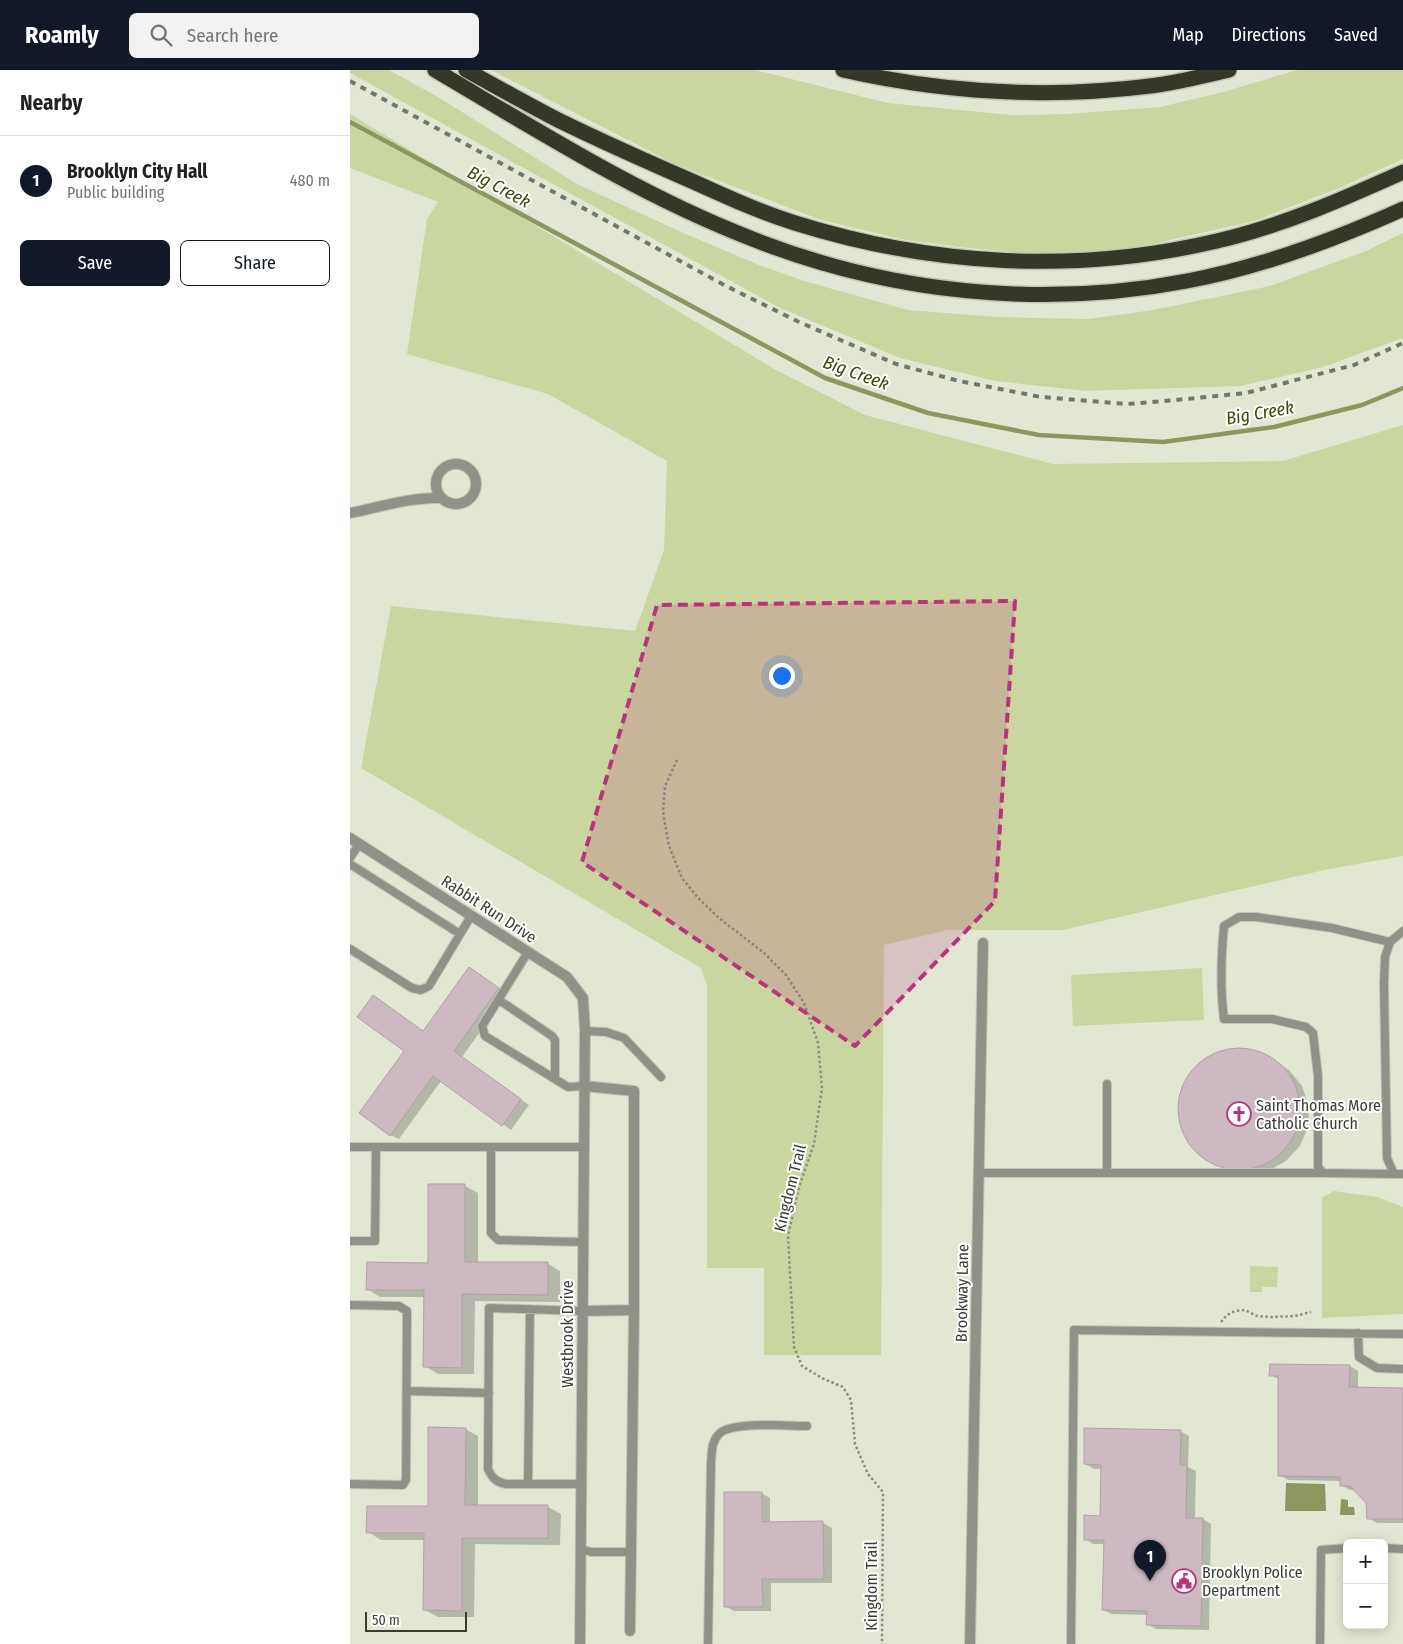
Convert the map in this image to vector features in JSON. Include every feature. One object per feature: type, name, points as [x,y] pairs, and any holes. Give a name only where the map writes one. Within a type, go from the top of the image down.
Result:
[{"type":"highway","points":[[435,70],[568,148],[664,200],[748,238],[818,263],[873,277],[933,287],[993,293],[1044,295],[1117,290],[1188,281],[1273,260],[1403,209]]},
{"type":"highway","points":[[466,70],[557,119],[647,162],[770,214],[821,231],[874,244],[962,258],[1007,262],[1060,262],[1114,259],[1166,252],[1218,241],[1277,224],[1320,209],[1403,172]]},
{"type":"highway","points":[[843,70],[921,85],[1012,93],[1055,94],[1152,86],[1229,70]]},
{"type":"street","points":[[350,513],[415,499],[441,498],[451,503],[468,500],[472,496],[476,484],[472,472],[462,464],[448,465],[443,468],[436,479],[436,486],[441,498]]},
{"type":"street","name":"Rabbit Run Drive","points":[[350,838],[567,977],[583,998],[584,1028]]},
{"type":"street","name":"Brookway Lane","points":[[970,1644],[983,943]]},
{"type":"street","name":"Westbrook Drive","points":[[580,1644],[584,1028]]},
{"type":"street","points":[[584,1086],[634,1091],[634,1310],[630,1631]]},
{"type":"street","points":[[582,1310],[634,1310]]},
{"type":"lane","points":[[350,858],[359,844]]},
{"type":"lane","points":[[350,864],[460,934]]},
{"type":"lane","points":[[350,949],[412,988],[421,990],[429,986],[471,916]]},
{"type":"lane","points":[[1323,1173],[1318,1167],[1318,1076],[1313,1033],[1306,1027],[1272,1018],[1224,1018],[1222,948],[1224,926],[1239,917],[1256,917],[1332,928],[1390,942]]},
{"type":"lane","points":[[1394,1174],[1387,1158],[1385,957],[1390,942],[1403,931]]},
{"type":"lane","points":[[528,952],[482,1026],[485,1036],[568,1087],[584,1086]]},
{"type":"lane","points":[[499,1000],[552,1036],[555,1040],[555,1079]]},
{"type":"lane","points":[[584,1028],[624,1038],[661,1077]]},
{"type":"lane","points":[[1107,1084],[1107,1174]]},
{"type":"lane","points":[[350,1147],[583,1148]]},
{"type":"lane","points":[[350,1241],[375,1241],[376,1147]]},
{"type":"lane","points":[[491,1147],[491,1233],[494,1237],[498,1240],[582,1242]]},
{"type":"lane","points":[[979,1174],[1403,1174]]},
{"type":"lane","points":[[350,1305],[400,1306],[407,1312],[406,1480],[403,1485],[350,1484]]},
{"type":"lane","points":[[581,1484],[501,1483],[491,1476],[488,1469],[489,1308],[582,1310]]},
{"type":"lane","points":[[528,1484],[530,1309]]},
{"type":"lane","points":[[1071,1644],[1074,1330],[1403,1334]]},
{"type":"lane","points":[[1358,1333],[1359,1357],[1378,1368],[1403,1369]]},
{"type":"lane","points":[[407,1391],[489,1392]]},
{"type":"lane","points":[[708,1644],[712,1448],[717,1436],[728,1428],[742,1425],[807,1426]]},
{"type":"lane","points":[[1320,1644],[1321,1550],[1343,1548]]},
{"type":"lane","points":[[1388,1548],[1403,1548]]},
{"type":"lane","points":[[581,1549],[591,1552],[630,1552]]},
{"type":"path","name":"Kingdom Trail","points":[[677,760],[665,786],[663,812],[669,846],[682,878],[718,918],[764,953],[786,975],[804,1003],[818,1043],[822,1088],[814,1144],[799,1187],[788,1236],[794,1348],[802,1366],[822,1378],[843,1387],[851,1400],[855,1444],[868,1474],[883,1492],[882,1644]]},
{"type":"path","points":[[1221,1322],[1227,1315],[1236,1310],[1245,1310],[1257,1316],[1271,1317],[1296,1316],[1311,1312]]},
{"type":"highlighted area","points":[[1015,601],[995,901],[855,1046],[582,862],[657,605]]},
{"type":"shaded area","points":[[350,70],[389,70],[438,97],[577,184],[679,231],[759,265],[804,281],[908,310],[997,317],[1089,319],[1153,310],[1270,286],[1366,251],[1403,233],[1403,338],[1323,367],[1240,386],[1085,391],[995,381],[900,358],[778,307],[350,73]]},
{"type":"shaded area","points":[[491,70],[755,70],[888,103],[1011,115],[1067,114],[1160,107],[1223,92],[1297,70],[1403,70],[1403,159],[1337,189],[1254,221],[1152,244],[1098,252],[1045,255],[960,247],[906,240],[821,220],[675,164]]},
{"type":"shaded area","points":[[350,114],[776,370],[865,415],[1053,464],[1283,461],[1403,425],[1403,856],[1329,869],[1063,930],[948,930],[884,945],[881,1355],[764,1355],[764,1268],[707,1268],[707,986],[701,968],[361,768],[391,606],[635,631],[664,550],[667,461],[548,394],[407,354],[427,219],[438,202],[350,168]]},
{"type":"shaded area","points":[[1202,968],[1204,1020],[1073,1026],[1071,975]]},
{"type":"shaded area","points":[[1334,1191],[1377,1197],[1403,1207],[1403,1314],[1322,1318],[1322,1198]]},
{"type":"shaded area","points":[[1250,1266],[1278,1267],[1277,1287],[1262,1287],[1262,1292],[1250,1292]]},
{"type":"shaded area","points":[[1286,1483],[1325,1484],[1326,1511],[1285,1511]]},
{"type":"shaded area","points":[[1341,1499],[1348,1500],[1348,1507],[1354,1507],[1355,1515],[1340,1515]]},
{"type":"building","points":[[469,967],[499,988],[454,1051],[521,1099],[502,1126],[433,1076],[390,1136],[359,1113],[404,1051],[357,1017],[373,995],[423,1031]]},
{"type":"building","name":"Saint Thomas More Catholic Church","points":[[1239,1048],[1251,1049],[1262,1053],[1273,1058],[1282,1066],[1290,1075],[1295,1086],[1299,1097],[1299,1121],[1295,1132],[1290,1143],[1282,1152],[1273,1160],[1262,1165],[1251,1169],[1239,1170],[1227,1169],[1216,1165],[1205,1160],[1196,1152],[1188,1143],[1183,1132],[1179,1121],[1178,1109],[1179,1097],[1183,1086],[1188,1075],[1196,1066],[1205,1058],[1216,1053],[1227,1049]]},
{"type":"building","points":[[428,1184],[465,1184],[465,1262],[548,1262],[548,1295],[462,1294],[462,1368],[423,1367],[424,1290],[366,1290],[367,1262],[428,1263]]},
{"type":"building","points":[[1270,1364],[1350,1365],[1349,1387],[1403,1388],[1403,1519],[1367,1519],[1366,1503],[1350,1486],[1340,1486],[1340,1477],[1278,1476],[1278,1376],[1269,1376]]},
{"type":"building","points":[[428,1427],[466,1428],[465,1505],[548,1505],[548,1538],[462,1538],[462,1611],[423,1610],[424,1533],[366,1533],[367,1506],[428,1506]]},
{"type":"building","points":[[1084,1428],[1181,1430],[1180,1465],[1187,1465],[1186,1518],[1203,1518],[1201,1626],[1146,1625],[1147,1611],[1102,1610],[1104,1540],[1084,1540],[1084,1515],[1100,1516],[1101,1465],[1084,1464]]},
{"type":"building","points":[[724,1492],[762,1492],[762,1522],[823,1521],[824,1579],[762,1579],[763,1607],[724,1607]]},
{"type":"waterway","name":"Big Creek","points":[[350,122],[825,378],[928,413],[1039,435],[1163,442],[1274,427],[1362,405],[1403,388]]},
{"type":"railway","points":[[350,81],[726,286],[799,322],[896,364],[959,381],[1041,397],[1127,404],[1176,400],[1246,393],[1354,365],[1403,343]]},
{"type":"place","name":"Saint Thomas More Catholic Church","points":[[1239,1114]]},
{"type":"place","name":"Brooklyn City Hall","points":[[1150,1581]]},
{"type":"place","name":"Brooklyn Police Department","points":[[1184,1581]]}]
